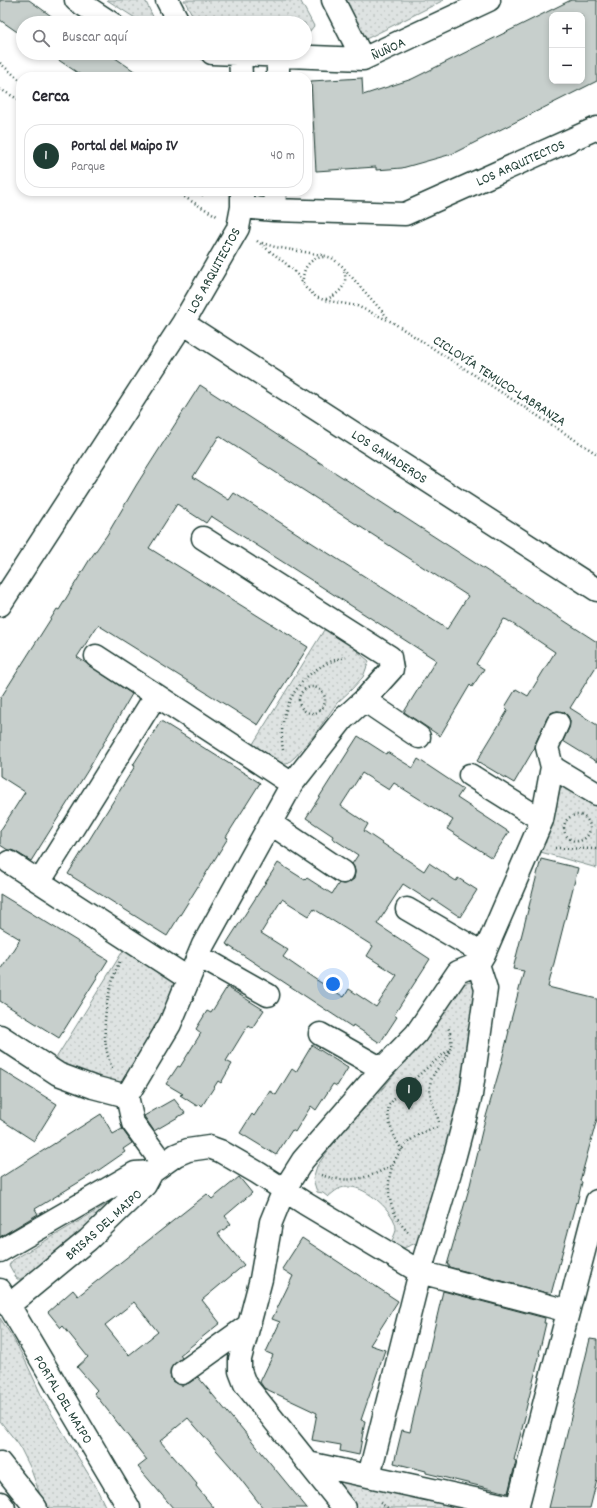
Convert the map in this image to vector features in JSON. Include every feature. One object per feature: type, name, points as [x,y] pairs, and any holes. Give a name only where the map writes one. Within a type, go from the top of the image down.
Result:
[{"type":"street","points":[[76,0],[100,16]]},
{"type":"street","points":[[168,0],[176,16]]},
{"type":"street","points":[[333,0],[364,59]]},
{"type":"street","name":"ÑUÑOA","points":[[258,60],[278,67],[364,59],[489,0]]},
{"type":"street","points":[[240,60],[241,72]]},
{"type":"street","name":"LOS ARQUITECTOS","points":[[0,605],[183,323],[238,228],[242,199],[274,200],[404,214],[597,128]]},
{"type":"street","name":"LOS GANADEROS","points":[[183,323],[597,590]]},
{"type":"street","points":[[121,1095],[170,1024],[204,945],[270,823],[285,780],[364,700],[392,669],[390,657],[202,538]]},
{"type":"street","points":[[96,656],[285,780]]},
{"type":"street","points":[[40,881],[156,695]]},
{"type":"street","points":[[364,700],[419,737]]},
{"type":"street","points":[[369,1476],[420,1272],[454,1160],[471,1095],[486,989],[481,959],[542,820],[552,767],[548,746],[558,723]]},
{"type":"street","points":[[552,767],[597,794]]},
{"type":"street","points":[[470,775],[542,820]]},
{"type":"street","points":[[270,823],[343,872]]},
{"type":"street","points":[[9,862],[189,979]]},
{"type":"street","points":[[407,909],[481,959]]},
{"type":"street","points":[[199,956],[268,995]]},
{"type":"street","points":[[344,1508],[245,1384],[240,1371],[240,1359],[261,1279],[271,1222],[284,1190],[302,1160],[382,1069],[416,1034],[458,972],[481,959]]},
{"type":"street","points":[[320,1034],[382,1069]]},
{"type":"street","points":[[0,1036],[58,1074],[93,1087],[121,1095]]},
{"type":"street","points":[[121,1095],[133,1123],[158,1168],[176,1155],[188,1150],[209,1147],[220,1151],[258,1173],[420,1272],[568,1311]]},
{"type":"street","name":"BRISAS DEL MAIPO","points":[[0,1251],[135,1173],[158,1168]]},
{"type":"street","name":"BRISAS DEL MAIPO","points":[[4,1298],[88,1240],[145,1185],[158,1168]]},
{"type":"street","points":[[308,1463],[516,1508],[597,1201]]},
{"type":"street","name":"PORTAL DEL MAIPO","points":[[4,1298],[129,1508]]},
{"type":"street","points":[[182,1373],[249,1326]]},
{"type":"street","points":[[0,1463],[36,1508]]},
{"type":"street","points":[[0,1503],[4,1508]]},
{"type":"path","points":[[0,63],[16,77]]},
{"type":"path","points":[[0,89],[16,98]]},
{"type":"path","points":[[183,196],[238,228]]},
{"type":"path","name":"CICLOVÍA TEMUCO-LABRANZA","points":[[392,322],[342,266],[332,258],[275,247],[258,242],[296,273],[310,293],[324,300],[357,306],[392,322],[597,454]]},
{"type":"path","points":[[304,285],[303,275],[307,265],[315,258],[326,256]]},
{"type":"path","points":[[324,300],[333,296],[344,286],[346,277],[342,266]]},
{"type":"path","points":[[285,780],[286,764],[282,741],[283,718],[295,690],[305,678],[317,669],[337,659],[360,654],[368,642]]},
{"type":"path","points":[[310,688],[321,691],[324,698],[322,708],[316,712],[308,713],[300,705],[299,701],[301,694],[306,689],[310,688]]},
{"type":"path","points":[[295,690],[301,694]]},
{"type":"path","points":[[575,816],[585,819],[588,822],[589,829],[584,839],[576,841],[567,836],[564,829],[568,819],[575,816]]},
{"type":"path","points":[[576,841],[577,848]]},
{"type":"path","points":[[532,843],[539,847],[597,849]]},
{"type":"path","points":[[121,1095],[110,1064],[104,1037],[107,1006],[112,980],[122,956]]},
{"type":"path","points":[[433,1009],[446,1023],[450,1031],[451,1040],[447,1057],[433,1076],[430,1085],[431,1097],[440,1127]]},
{"type":"path","points":[[402,1150],[394,1137],[388,1115],[389,1106],[395,1098],[417,1077],[450,1049]]},
{"type":"path","points":[[428,1246],[412,1235],[404,1227],[392,1208],[389,1187],[392,1165],[402,1150],[412,1139],[421,1133],[440,1127],[462,1127]]},
{"type":"path","points":[[298,1168],[326,1177],[349,1180],[372,1176],[392,1165]]},
{"type":"shaded area","points":[[107,0],[145,0],[153,16],[132,16]]},
{"type":"shaded area","points":[[184,0],[300,0],[309,16],[193,16]]},
{"type":"shaded area","points":[[345,0],[444,0],[364,40]]},
{"type":"shaded area","points":[[328,629],[369,661],[363,677],[337,703],[315,734],[295,757],[287,764],[281,764],[263,753],[253,744],[324,630]]},
{"type":"shaded area","points":[[562,786],[597,802],[597,868],[537,851]]},
{"type":"shaded area","points":[[126,946],[175,979],[165,1009],[121,1084],[113,1086],[53,1063]]},
{"type":"shaded area","points":[[470,982],[475,985],[473,1021],[468,1029],[465,1058],[452,1130],[421,1241],[404,1248],[392,1241],[396,1230],[395,1222],[386,1208],[372,1196],[357,1188],[343,1187],[328,1197],[323,1193],[317,1192],[313,1179],[317,1166],[345,1129],[378,1094],[428,1034],[463,984]]},
{"type":"shaded area","points":[[121,1196],[129,1199],[25,1279],[17,1279],[9,1265],[13,1260]]},
{"type":"shaded area","points":[[0,1318],[26,1362],[44,1401],[95,1485],[106,1508],[46,1508],[30,1467],[19,1445],[0,1421]]},
{"type":"shaded area","points":[[334,1477],[471,1508],[354,1508]]},
{"type":"building","points":[[0,0],[29,0],[51,16],[16,16],[16,31],[0,20]]},
{"type":"building","points":[[571,0],[597,0],[597,81],[452,154],[402,168],[376,170],[376,167],[316,171],[312,81],[362,78],[363,95],[412,79]]},
{"type":"building","points":[[58,60],[118,60],[136,72],[76,72]]},
{"type":"building","points":[[200,385],[597,642],[597,665],[570,708],[597,725],[597,762],[563,741],[569,728],[570,721],[564,712],[557,711],[551,713],[547,718],[535,747],[514,783],[477,761],[508,710],[505,707],[516,689],[528,696],[555,652],[507,620],[504,619],[476,664],[484,669],[472,687],[470,685],[440,736],[404,712],[436,660],[211,516],[206,523],[177,504],[149,548],[308,647],[258,725],[98,625],[77,657],[132,694],[88,770],[31,861],[16,852],[8,850],[0,845],[0,831],[25,792],[0,776],[0,699],[57,609],[59,610],[90,559],[107,535],[137,484]],"holes":[[[219,436],[468,596],[447,629],[234,493],[229,500],[193,477]]]},
{"type":"building","points":[[161,721],[260,783],[226,837],[228,838],[167,936],[68,874]]},
{"type":"building","points":[[358,736],[386,754],[387,752],[413,768],[418,759],[463,789],[457,798],[509,832],[492,858],[447,829],[453,820],[394,783],[389,790],[362,773],[342,804],[341,806],[368,824],[364,831],[424,871],[429,863],[456,881],[458,878],[477,890],[460,917],[433,899],[431,902],[403,884],[377,924],[430,959],[394,1015],[397,1017],[380,1043],[353,1025],[352,1027],[226,944],[278,863],[305,880],[307,878],[332,894],[339,883],[348,883],[354,879],[355,872],[352,864],[358,855],[332,838],[333,836],[306,818]],"holes":[[[282,899],[309,916],[314,909],[373,946],[367,956],[397,975],[376,1007],[349,989],[344,997],[315,979],[283,957],[288,950],[261,933]]]},
{"type":"building","points":[[541,859],[578,868],[548,987],[597,999],[597,1119],[580,1181],[582,1182],[577,1203],[576,1202],[551,1294],[449,1267],[449,1265],[447,1265],[470,1185],[483,1127],[500,1068],[524,971],[513,969]]},
{"type":"building","points":[[0,894],[108,960],[59,1038],[0,1001],[0,970],[20,939],[0,927]]},
{"type":"building","points":[[227,987],[264,1010],[252,1028],[248,1025],[226,1061],[232,1064],[221,1083],[218,1081],[202,1106],[200,1104],[197,1106],[180,1095],[183,1094],[166,1084],[178,1066],[180,1067],[201,1033],[196,1029],[207,1011],[211,1013]]},
{"type":"building","points":[[312,1045],[348,1068],[337,1086],[333,1084],[316,1110],[311,1106],[295,1132],[292,1130],[276,1155],[240,1133],[252,1114],[254,1116],[270,1091],[276,1095],[292,1069],[296,1072]]},
{"type":"building","points":[[0,1069],[57,1104],[34,1141],[0,1119]]},
{"type":"building","points":[[174,1099],[185,1113],[154,1131],[144,1116]]},
{"type":"building","points":[[101,1114],[113,1134],[122,1129],[132,1143],[123,1149],[125,1152],[99,1170],[35,1209],[38,1214],[0,1237],[0,1178]]},
{"type":"building","points":[[239,1177],[252,1193],[225,1216],[231,1224],[218,1234],[244,1265],[202,1300],[220,1323],[180,1355],[182,1358],[171,1368],[170,1375],[172,1381],[183,1385],[198,1377],[307,1508],[263,1508],[231,1467],[188,1418],[160,1441],[197,1484],[196,1486],[214,1508],[173,1508],[138,1467],[147,1460],[94,1393],[97,1390],[77,1367],[88,1357],[63,1326],[61,1328],[48,1312],[73,1290],[78,1296],[207,1194],[212,1199]],"holes":[[[134,1302],[158,1332],[129,1355],[105,1325]]]},
{"type":"building","points":[[302,1238],[398,1301],[370,1345],[385,1350],[361,1420],[365,1421],[359,1455],[340,1451],[341,1445],[312,1440],[317,1413],[264,1388],[260,1382],[273,1355],[266,1352],[280,1322],[272,1319],[293,1276],[282,1269]]},
{"type":"building","points":[[443,1291],[545,1318],[544,1323],[546,1323],[540,1354],[514,1460],[516,1461],[508,1493],[426,1473],[426,1471],[394,1463],[402,1430],[410,1432]]},
{"type":"building","points":[[590,1339],[597,1340],[597,1480],[590,1508],[549,1508]]},
{"type":"place","name":"Portal del Maipo IV","points":[[409,1110]]}]
